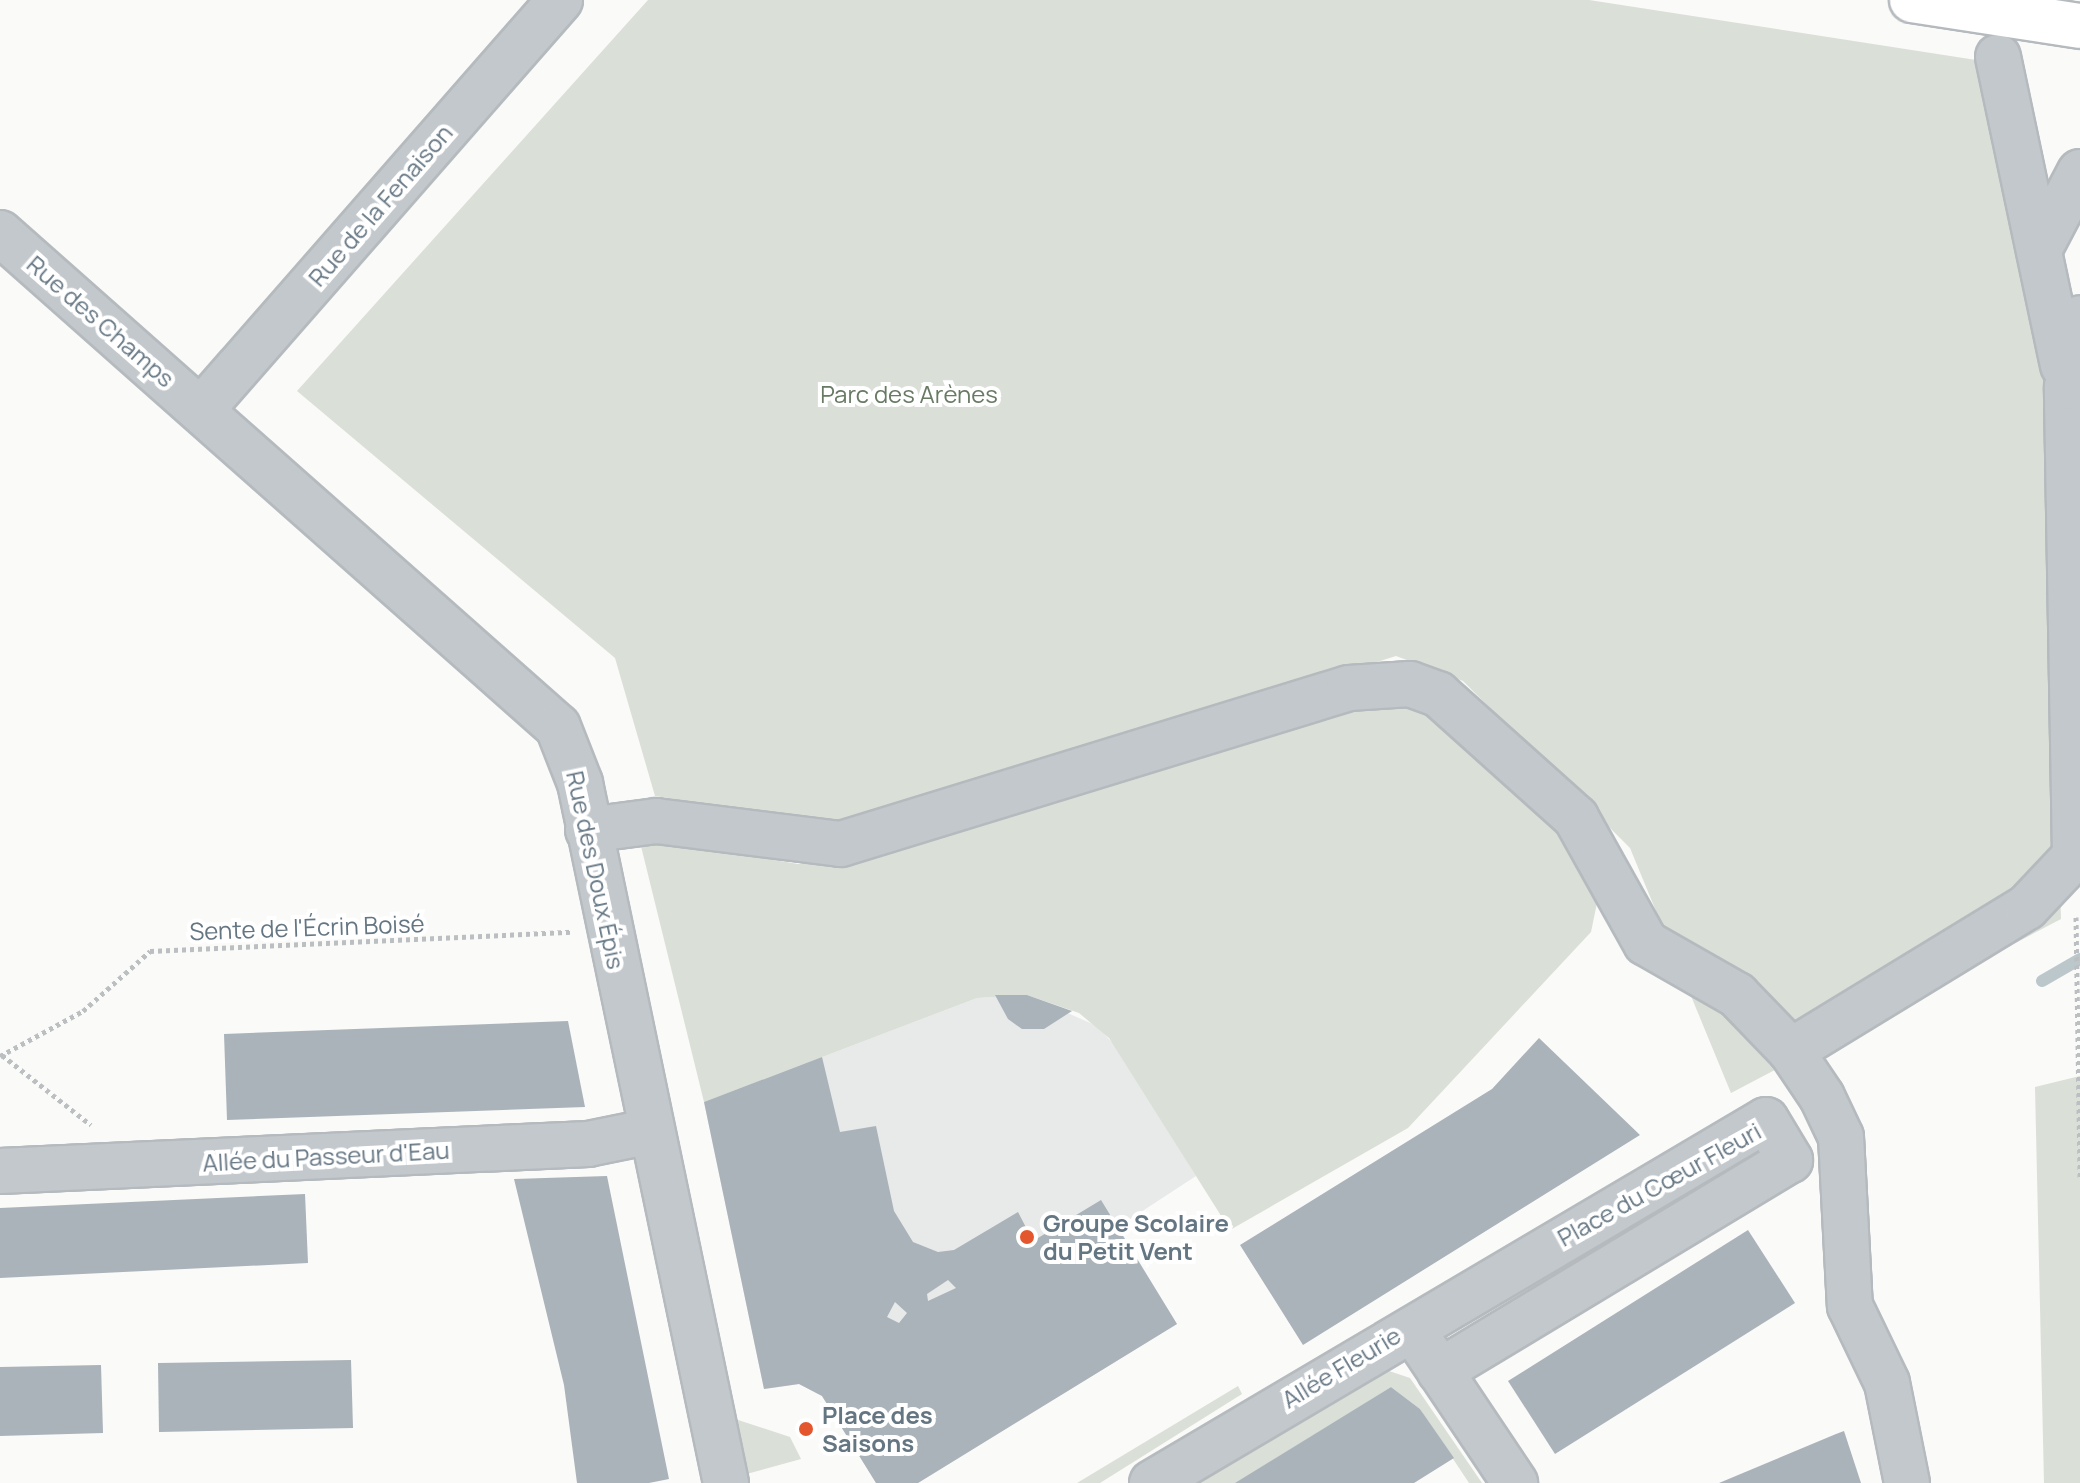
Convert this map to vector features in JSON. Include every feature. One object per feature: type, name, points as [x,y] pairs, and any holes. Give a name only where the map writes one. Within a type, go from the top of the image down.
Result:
[{"type":"main road","points":[[1912,0],[2080,26]]},
{"type":"street","name":"Rue de la Fenaison","points":[[201,410],[560,0]]},
{"type":"street","points":[[1791,1051],[2027,907],[2075,856],[2067,387],[1998,57]]},
{"type":"street","points":[[2039,250],[2080,172]]},
{"type":"street","name":"Rue des Champs","points":[[0,233],[201,410]]},
{"type":"street","points":[[2067,387],[2080,318]]},
{"type":"street","name":"Rue des Doux Épis","points":[[201,410],[548,715],[575,764],[726,1483]]},
{"type":"street","points":[[588,830],[656,821],[808,844],[876,838],[1349,688],[1410,684],[1457,704],[1576,818],[1646,943],[1737,995],[1791,1051],[1832,1118],[1841,1137],[1850,1306],[1887,1383],[1907,1483]]},
{"type":"street","points":[[1778,1140],[1832,1118]]},
{"type":"street","name":"Place du Cœur Fleuri","points":[[1409,1326],[1766,1120],[1790,1160],[1440,1371]]},
{"type":"street","name":"Allée du Passeur d'Eau","points":[[0,1171],[588,1144],[652,1131]]},
{"type":"street","name":"Allée Fleurie","points":[[1152,1483],[1409,1326],[1515,1483]]},
{"type":"path","name":"Sente de l'Écrin Boisé","points":[[1,1056],[83,1011],[150,951],[609,929]]},
{"type":"path","points":[[2076,948],[2080,1180]]},
{"type":"path","points":[[1,1056],[99,1132]]},
{"type":"shaded area","points":[[1027,995],[1097,1026],[1119,1050],[1196,1176],[1118,1227],[1177,1324],[918,1483],[876,1483],[822,1396],[799,1384],[764,1389],[704,1102],[977,998]]},
{"type":"green space","name":"Parc des Arènes","points":[[648,0],[1589,0],[1976,60],[2045,365],[2061,919],[1731,1093],[1630,848],[1463,681],[1396,656],[846,827],[655,796],[615,658],[297,391]]},
{"type":"green space","points":[[1372,702],[1432,710],[1575,846],[1598,898],[1591,932],[1408,1128],[1230,1230],[1109,1038],[1079,1013],[1027,995],[977,998],[704,1102],[639,838],[798,864],[870,856]]},
{"type":"green space","points":[[2080,1076],[2080,1483],[2044,1483],[2035,1087]]},
{"type":"green space","points":[[1374,1366],[1410,1378],[1482,1483],[1469,1483],[1420,1409],[1391,1387],[1236,1483],[1190,1483]]},
{"type":"green space","points":[[1238,1386],[1242,1394],[1100,1483],[1077,1483]]},
{"type":"green space","points":[[729,1417],[790,1437],[801,1459],[743,1475]]},
{"type":"building","points":[[995,995],[1027,995],[1072,1011],[1044,1029],[1022,1029],[1008,1019]]},
{"type":"building","points":[[568,1021],[585,1107],[227,1120],[224,1034]]},
{"type":"building","points":[[1539,1038],[1640,1135],[1303,1345],[1240,1245],[1492,1089]]},
{"type":"building","points":[[822,1057],[840,1132],[876,1126],[894,1211],[913,1242],[938,1252],[954,1250],[1018,1212],[1033,1241],[1101,1200],[1177,1324],[918,1483],[876,1483],[822,1396],[799,1384],[764,1389],[704,1102]],"holes":[[[948,1280],[956,1288],[928,1301],[927,1294]],[[895,1302],[907,1313],[899,1323],[887,1317]]]},
{"type":"building","points":[[607,1176],[669,1479],[649,1483],[577,1483],[564,1385],[514,1179]]},
{"type":"building","points":[[305,1194],[308,1263],[0,1278],[0,1208]]},
{"type":"building","points":[[1748,1230],[1795,1303],[1555,1454],[1508,1381]]},
{"type":"building","points":[[351,1360],[353,1428],[159,1432],[158,1363]]},
{"type":"building","points":[[101,1365],[103,1433],[0,1436],[0,1367]]},
{"type":"building","points":[[1391,1387],[1420,1409],[1454,1458],[1414,1483],[1235,1483]]},
{"type":"building","points":[[1844,1431],[1861,1483],[1719,1483],[1836,1434]]},
{"type":"waterway","points":[[2042,981],[2080,959]]},
{"type":"place","name":"Groupe Scolaire du Petit Vent","points":[[1027,1237]]},
{"type":"place","name":"Place des Saisons","points":[[806,1429]]}]
